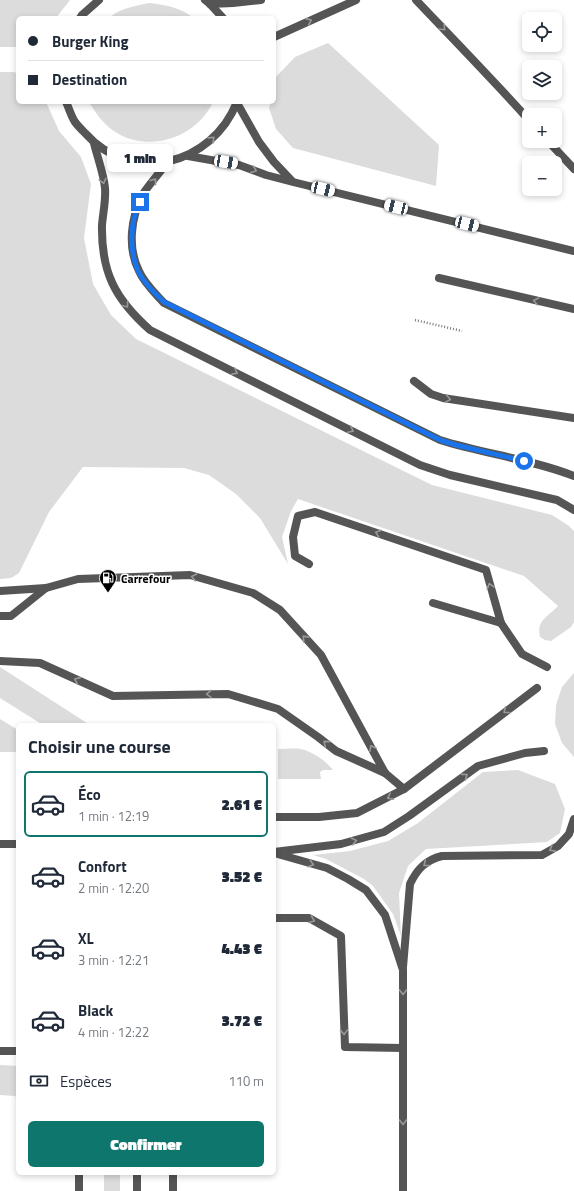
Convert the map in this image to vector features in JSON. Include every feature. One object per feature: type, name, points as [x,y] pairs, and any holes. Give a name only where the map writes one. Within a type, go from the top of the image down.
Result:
[{"type":"street","points":[[82,16],[98,0]]},
{"type":"street","points":[[208,2],[233,3],[261,0]]},
{"type":"street","points":[[276,37],[356,0]]},
{"type":"street","points":[[416,0],[522,112]]},
{"type":"street","points":[[208,2],[221,16]]},
{"type":"street","points":[[67,104],[75,122],[94,143],[116,157],[142,163],[167,162],[188,156],[209,143],[226,125],[236,104]]},
{"type":"street","points":[[238,104],[259,142],[274,162],[293,182]]},
{"type":"street","points":[[94,143],[105,188],[102,225],[102,248],[105,266],[112,284],[124,304],[136,318],[150,330],[420,464],[450,475],[557,500],[574,510]]},
{"type":"street","points":[[554,148],[574,169]]},
{"type":"street","points":[[188,156],[239,165],[266,175],[293,182],[574,251]]},
{"type":"street","points":[[167,162],[144,193],[136,210],[132,233],[133,252],[138,271],[150,288],[164,302],[440,440],[544,466],[574,476]]},
{"type":"street","points":[[438,278],[574,309]]},
{"type":"street","points":[[414,381],[432,394],[443,398],[574,418]]},
{"type":"street","points":[[309,564],[295,556],[293,538],[298,516],[314,512],[486,570],[501,623],[522,654],[547,667]]},
{"type":"street","points":[[0,591],[46,588],[78,579],[190,575],[253,593],[280,610],[321,655],[386,773]]},
{"type":"street","points":[[0,616],[11,616],[46,588]]},
{"type":"street","points":[[433,603],[501,623]]},
{"type":"street","points":[[0,661],[40,663],[113,696],[228,694],[278,709],[336,751],[386,773],[404,789]]},
{"type":"street","points":[[276,817],[319,817],[357,813],[404,789],[537,688]]},
{"type":"street","points":[[276,852],[341,844],[384,832],[409,816],[478,766],[525,753],[544,752]]},
{"type":"street","points":[[403,1191],[402,970],[410,884],[415,873],[432,859],[442,856],[542,855],[558,846],[569,834],[574,819]]},
{"type":"street","points":[[0,844],[16,844]]},
{"type":"street","points":[[276,853],[327,868],[366,890],[384,915],[402,970]]},
{"type":"street","points":[[276,918],[309,918],[342,936],[345,1047],[403,1048]]},
{"type":"street","points":[[0,1051],[16,1051]]},
{"type":"street","points":[[79,1175],[79,1191]]},
{"type":"street","points":[[137,1175],[137,1191]]},
{"type":"street","points":[[173,1175],[173,1191]]},
{"type":"path","points":[[416,320],[462,331]]},
{"type":"shaded area","points":[[0,0],[70,0],[58,16],[16,16],[16,47],[0,47]]},
{"type":"shaded area","points":[[149,3],[162,5],[173,7],[191,16],[112,16],[133,6]]},
{"type":"shaded area","points":[[328,43],[439,145],[436,186],[293,148],[276,129],[269,108],[270,104],[276,104],[276,77],[295,57]]},
{"type":"shaded area","points":[[0,72],[16,73],[16,104],[47,104],[59,131],[81,157],[91,184],[84,238],[93,284],[111,315],[136,339],[432,485],[552,515],[574,531],[574,622],[571,627],[551,641],[540,637],[539,631],[541,623],[544,619],[558,606],[524,576],[298,499],[291,511],[282,537],[288,564],[260,518],[236,494],[209,475],[184,468],[83,467],[49,512],[19,573],[11,578],[0,579]]},
{"type":"shaded area","points":[[90,104],[212,104],[205,115],[195,125],[182,134],[154,142],[139,141],[124,137],[111,129],[98,116]]},
{"type":"shaded area","points":[[0,667],[87,723],[40,723],[0,698]]},
{"type":"shaded area","points":[[574,673],[574,757],[562,743],[555,724],[556,705],[562,687]]},
{"type":"shaded area","points":[[0,719],[16,729],[16,752],[0,752]]},
{"type":"shaded area","points":[[278,749],[305,750],[318,757],[333,770],[323,770],[320,772],[321,779],[278,779]]},
{"type":"shaded area","points":[[518,770],[555,784],[565,809],[560,833],[547,842],[426,849],[408,866],[399,893],[401,936],[393,914],[373,886],[364,879],[326,859],[313,855],[350,851],[388,841],[418,823],[483,772]]},
{"type":"shaded area","points":[[0,1065],[16,1066],[16,1097],[0,1095]]},
{"type":"shaded area","points":[[104,1175],[120,1175],[120,1191],[104,1191]]},
{"type":"place","name":"Carrefour","points":[[108,593]]},
{"type":"route","points":[[140,202],[136,210],[132,233],[133,252],[138,271],[150,288],[164,302],[239,341],[440,440],[524,461]]}]
